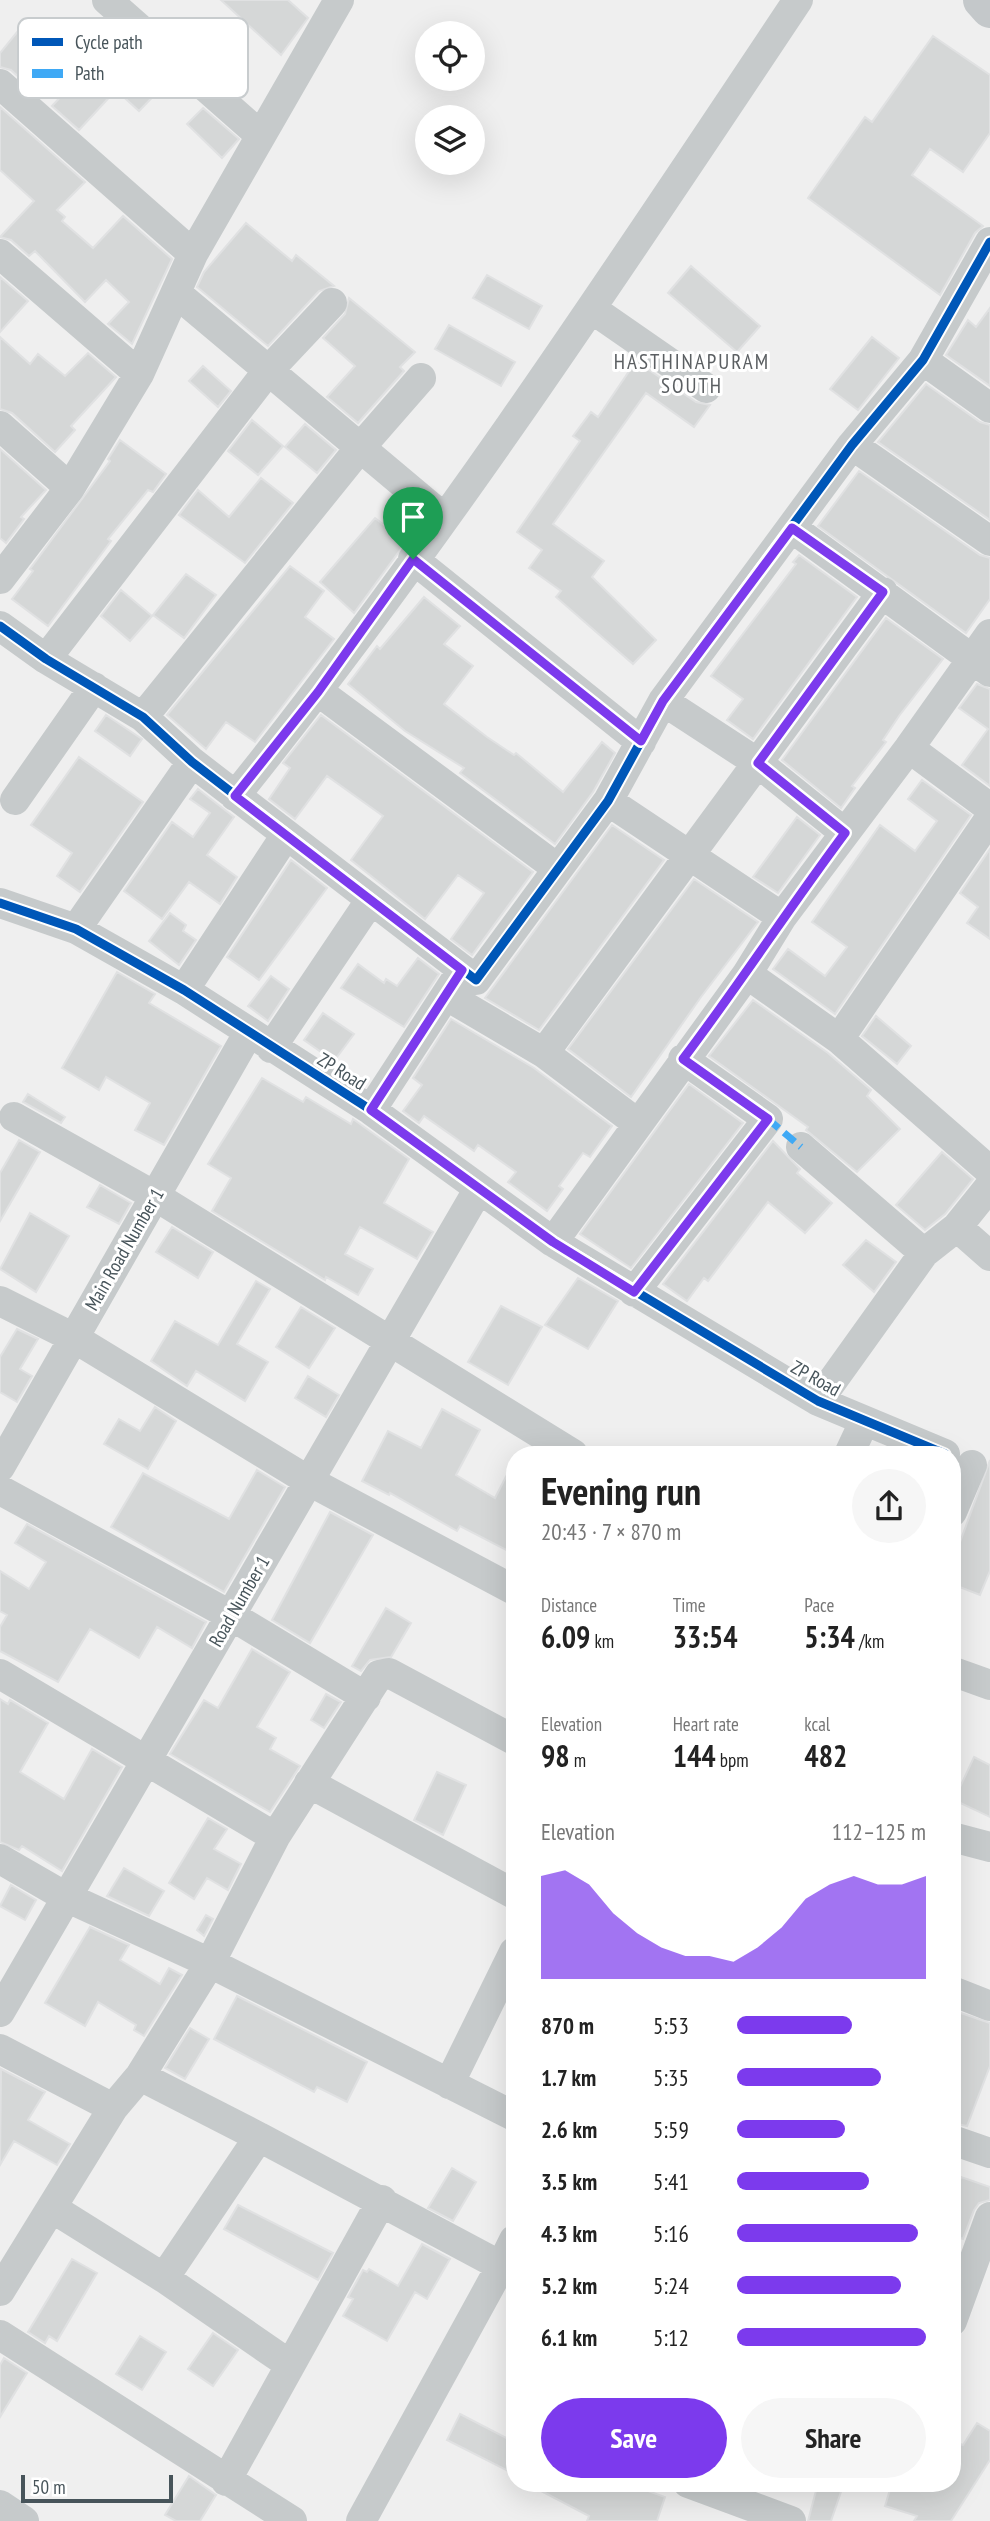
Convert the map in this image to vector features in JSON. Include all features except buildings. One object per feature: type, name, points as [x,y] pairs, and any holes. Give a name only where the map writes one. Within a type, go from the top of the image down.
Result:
[{"type":"main road","points":[[982,0],[990,9]]},
{"type":"street","points":[[107,0],[127,18]]},
{"type":"street","points":[[235,796],[318,692],[592,309],[798,0]]},
{"type":"street","points":[[0,579],[70,488],[139,374],[193,254],[260,135],[328,5]]},
{"type":"street","points":[[0,83],[193,254]]},
{"type":"street","points":[[218,98],[260,135]]},
{"type":"street","points":[[0,626],[46,659],[143,717],[192,762],[235,796],[476,980],[608,801],[663,701],[852,445],[923,360],[990,242]]},
{"type":"street","points":[[0,254],[139,374]]},
{"type":"street","points":[[176,293],[359,449],[443,516]]},
{"type":"street","points":[[46,659],[267,372],[332,303]]},
{"type":"street","points":[[592,309],[706,388]]},
{"type":"street","points":[[923,360],[990,408]]},
{"type":"street","points":[[143,717],[359,449],[421,378]]},
{"type":"street","points":[[0,426],[70,488]]},
{"type":"street","points":[[852,445],[990,541]]},
{"type":"street","points":[[792,528],[981,666]]},
{"type":"street","points":[[413,559],[641,741]]},
{"type":"street","points":[[544,1053],[883,592]]},
{"type":"street","points":[[553,1242],[747,974],[782,917],[909,748],[981,666],[990,634]]},
{"type":"street","points":[[15,800],[94,687]]},
{"type":"street","points":[[318,692],[557,868]]},
{"type":"street","points":[[663,701],[758,763],[845,833]]},
{"type":"street","points":[[909,748],[990,808]]},
{"type":"street","points":[[76,929],[192,762]]},
{"type":"street","points":[[608,801],[782,917]]},
{"type":"street","points":[[839,1039],[990,818]]},
{"type":"street","points":[[184,990],[286,835]]},
{"type":"street","name":"Main Road Number 1","points":[[0,1467],[155,1196],[260,1040],[370,901]]},
{"type":"street","name":"ZP Road","points":[[0,903],[76,929],[184,990],[371,1110],[553,1242],[634,1292],[818,1401],[925,1446]]},
{"type":"street","points":[[371,1110],[462,970]]},
{"type":"street","points":[[747,974],[839,1039],[990,1171]]},
{"type":"street","points":[[447,996],[544,1053],[637,1123]]},
{"type":"street","points":[[634,1292],[768,1119],[683,1059]]},
{"type":"street","points":[[14,1117],[155,1196],[560,1446]]},
{"type":"street","points":[[801,1147],[924,1253]]},
{"type":"street","points":[[818,1401],[924,1253],[957,1227],[990,1186]]},
{"type":"street","name":"Road Number 1","points":[[0,2012],[478,1190]]},
{"type":"street","points":[[957,1227],[990,1256]]},
{"type":"street","points":[[0,1301],[74,1338],[309,1481],[506,1586]]},
{"type":"street","points":[[853,1446],[864,1422]]},
{"type":"street","points":[[0,1490],[230,1615],[366,1697]]},
{"type":"street","points":[[0,2291],[12,2246],[52,2208],[113,2108],[140,2076],[210,1963],[275,1837],[379,1675],[389,1673],[506,1737]]},
{"type":"street","points":[[0,1674],[275,1837]]},
{"type":"street","points":[[961,1675],[990,1685]]},
{"type":"street","points":[[309,1783],[506,1890]]},
{"type":"street","points":[[961,1839],[990,1847]]},
{"type":"street","points":[[0,1859],[66,1897],[210,1963],[506,2112]]},
{"type":"street","points":[[449,2084],[506,1968]]},
{"type":"street","points":[[961,1995],[990,2006]]},
{"type":"street","points":[[0,2049],[113,2108]]},
{"type":"street","points":[[140,2076],[382,2200],[501,2266]]},
{"type":"street","points":[[164,2278],[259,2137]]},
{"type":"street","points":[[961,2143],[990,2153]]},
{"type":"street","points":[[226,2481],[382,2200]]},
{"type":"street","points":[[52,2208],[164,2278],[289,2364]]},
{"type":"street","points":[[961,2296],[990,2217]]},
{"type":"street","points":[[361,2521],[506,2256]]},
{"type":"street","points":[[0,2335],[292,2521]]},
{"type":"street","points":[[721,2500],[791,2521]]},
{"type":"marked path","points":[[768,1119],[801,1147]]},
{"type":"cycle path","points":[[0,626],[46,659],[143,717],[192,762],[476,980],[608,801],[663,701],[852,445],[923,360],[990,242]]},
{"type":"cycle path","points":[[0,903],[76,929],[184,990],[371,1110],[553,1242],[818,1401],[926,1446]]},
{"type":"district","name":"HASTHINAPURAM SOUTH","points":[[692,373]]},
{"type":"route","points":[[792,528],[883,592],[758,763],[845,833],[782,917],[747,974],[683,1059],[768,1119],[634,1292],[553,1242],[371,1110],[462,970],[235,796],[318,692],[413,559],[641,741],[663,701],[792,528]]}]
